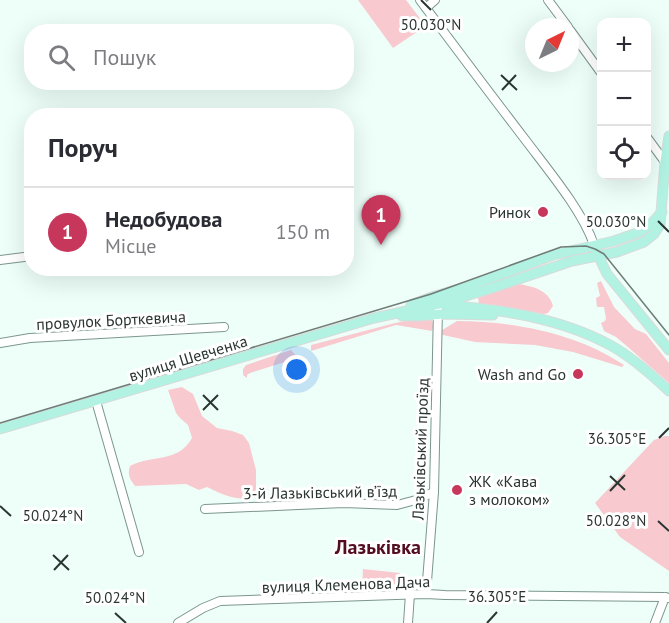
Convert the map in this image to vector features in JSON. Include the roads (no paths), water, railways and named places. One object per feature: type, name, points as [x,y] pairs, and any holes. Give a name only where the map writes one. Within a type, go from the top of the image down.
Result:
[{"type":"main road","points":[[658,228],[662,212],[669,136]]},
{"type":"main road","points":[[648,227],[662,212]]},
{"type":"main road","points":[[648,227],[669,226]]},
{"type":"main road","name":"вулиця Шевченка","points":[[0,429],[385,315],[553,255],[622,238],[648,227]]},
{"type":"main road","name":"вулиця Шевченка","points":[[385,315],[438,309],[478,292],[572,261],[617,252],[644,242],[658,228]]},
{"type":"main road","points":[[594,246],[607,274],[669,350]]},
{"type":"main road","points":[[438,309],[443,298],[470,286]]},
{"type":"main road","points":[[478,292],[475,299],[478,308]]},
{"type":"main road","points":[[406,307],[422,304],[469,314],[527,317]]},
{"type":"main road","points":[[438,309],[478,308],[527,317],[576,330],[611,346],[635,362],[669,391]]},
{"type":"street","points":[[420,0],[542,161],[590,234],[594,246]]},
{"type":"street","points":[[426,8],[435,0]]},
{"type":"street","points":[[548,0],[562,18]]},
{"type":"street","points":[[579,42],[601,72]]},
{"type":"street","points":[[651,143],[665,162]]},
{"type":"street","points":[[0,260],[24,257]]},
{"type":"street","name":"Лазьківський проїзд","points":[[426,594],[434,492],[438,309]]},
{"type":"street","name":"провулок Борткевича","points":[[0,344],[30,338],[224,327]]},
{"type":"street","points":[[96,401],[139,552]]},
{"type":"street","name":"3-й Лазьківський в’їзд","points":[[205,509],[344,503],[397,505],[434,492]]},
{"type":"street","points":[[408,623],[410,594]]},
{"type":"street","name":"вулиця Клеменова Дача","points":[[178,623],[220,601],[410,594],[667,597],[655,623]]},
{"type":"tram line","points":[[0,423],[431,294],[561,247],[586,246],[604,254],[669,335]]},
{"type":"place","name":"Ринок","points":[[543,212]]},
{"type":"place","name":"Недобудова","points":[[381,245]]},
{"type":"place","name":"Wash and Go","points":[[578,374]]},
{"type":"place","name":"ЖК «Кава з молоком»","points":[[457,490]]},
{"type":"district","name":"Лазьківка","points":[[378,547]]}]
